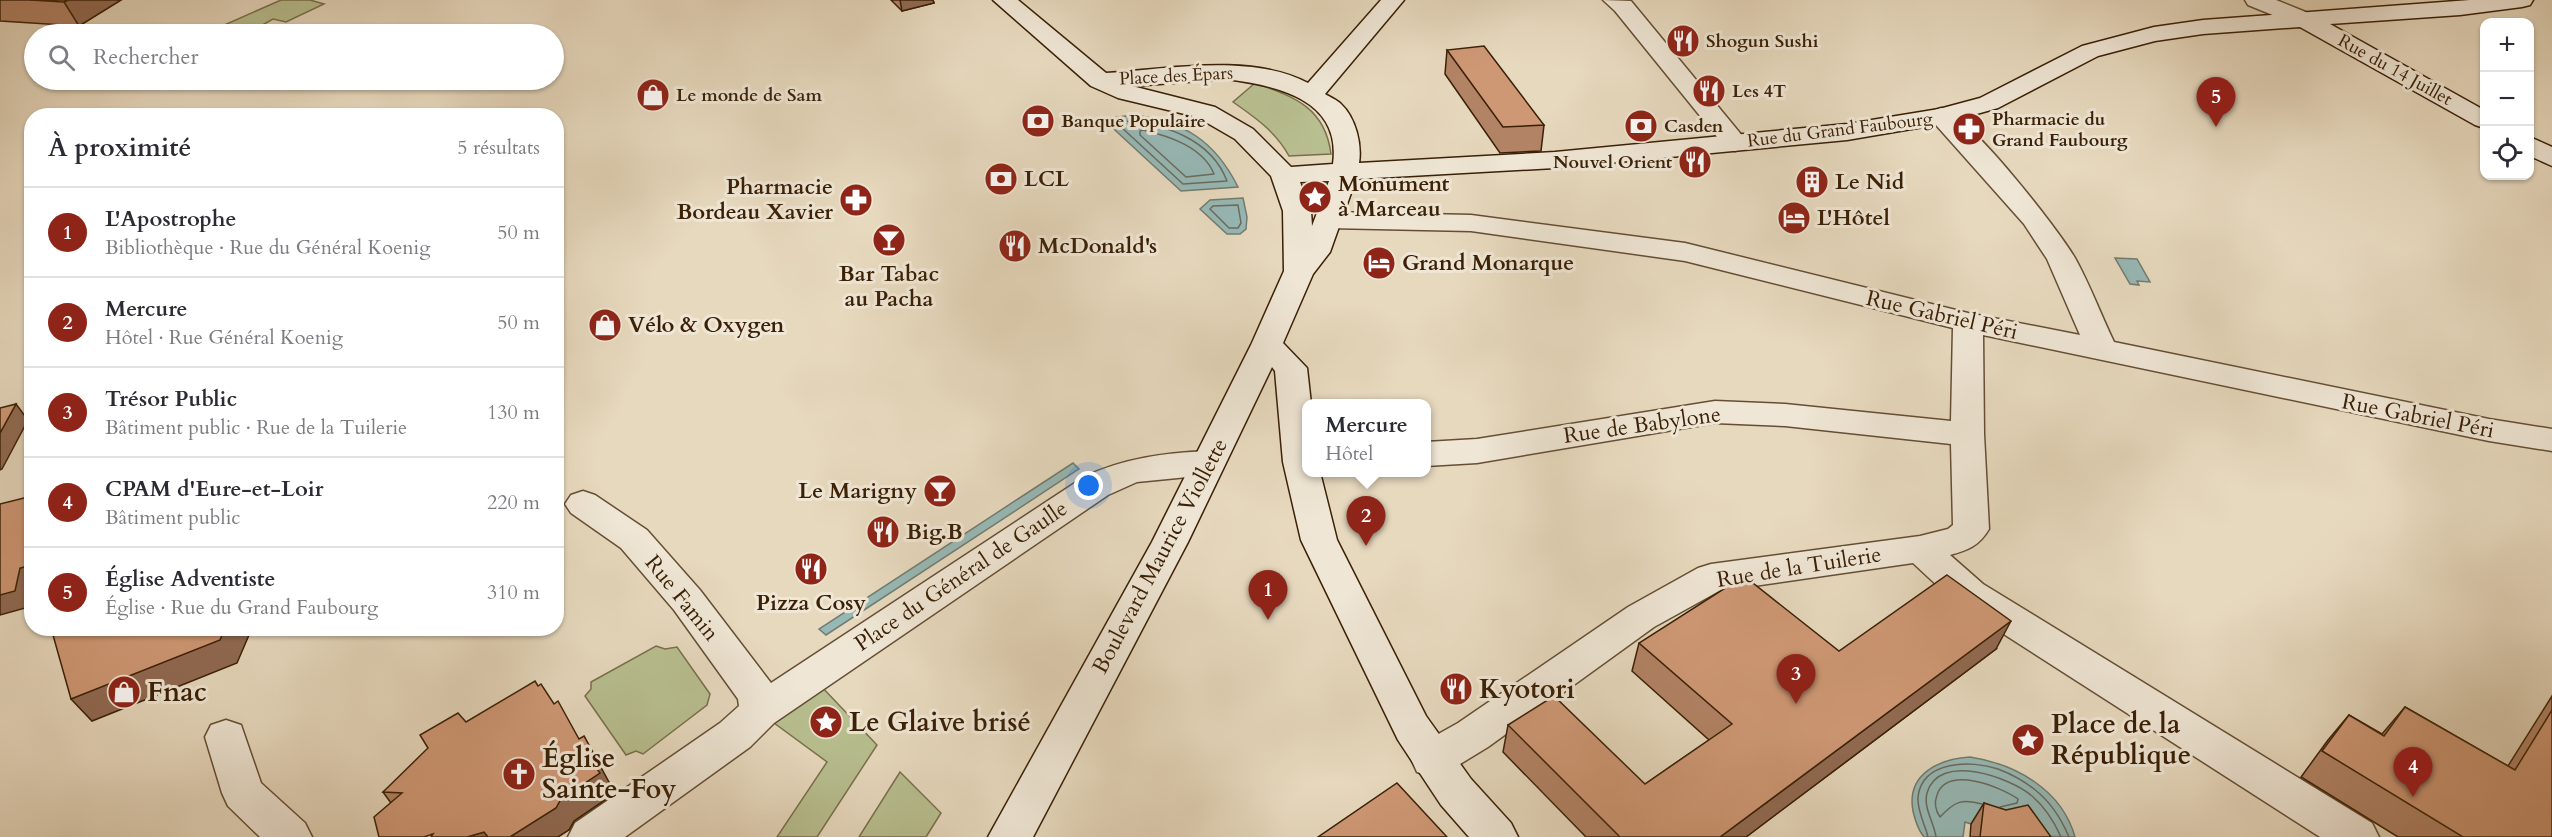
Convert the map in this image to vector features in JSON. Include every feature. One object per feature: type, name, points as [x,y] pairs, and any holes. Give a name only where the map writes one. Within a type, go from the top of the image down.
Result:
[{"type":"street","points":[[1004,0],[1100,81]]},
{"type":"street","points":[[1311,95],[1393,0]]},
{"type":"street","points":[[1614,0],[1623,6],[1735,143]]},
{"type":"street","name":"Rue du 14 Juillet","points":[[2256,0],[2305,21],[2480,118]]},
{"type":"street","name":"Rue du Grand Faubourg","points":[[1284,176],[1555,160],[1848,132],[1941,116],[1989,103],[2090,51],[2154,34],[2204,27],[2460,8],[2522,0]]},
{"type":"street","points":[[1188,106],[1227,72]]},
{"type":"street","name":"Place des Épars","points":[[1100,81],[1227,72],[1266,77],[1290,84],[1333,110],[1342,128],[1348,149],[1345,173],[1316,252],[1299,271]]},
{"type":"street","name":"Place des Épars","points":[[1100,81],[1126,93],[1206,112],[1244,134],[1271,159],[1284,176],[1297,211],[1299,271]]},
{"type":"street","points":[[1941,116],[1957,130],[2035,219],[2061,259],[2102,351]]},
{"type":"street","points":[[2534,148],[2552,158]]},
{"type":"street","name":"Rue Gabriel Péri","points":[[1329,220],[1471,223],[1647,245],[1685,252],[1823,288],[1968,322],[2102,351],[2489,430],[2552,440]]},
{"type":"street","name":"Boulevard Maurice Viollette","points":[[1010,837],[1170,542],[1267,345],[1299,271]]},
{"type":"street","name":"Rue de la Tuilerie","points":[[1432,759],[1473,735],[1641,617],[1711,578],[1920,549],[1960,539],[1971,529],[1967,434],[1968,322]]},
{"type":"street","points":[[1267,345],[1291,368],[1302,454]]},
{"type":"street","name":"Rue de Babylone","points":[[1431,454],[1477,450],[1715,412],[1785,415],[1967,434]]},
{"type":"street","name":"Place du Général de Gaulle","points":[[590,837],[735,735],[760,711],[1096,486],[1118,474],[1158,466],[1208,463]]},
{"type":"street","points":[[1306,477],[1319,540],[1412,728],[1456,792],[1496,837]]},
{"type":"street","name":"Rue Famin","points":[[583,504],[634,539],[687,600],[757,695],[760,711]]},
{"type":"street","points":[[1920,549],[1970,594],[2357,837]]},
{"type":"street","points":[[226,737],[243,793],[290,837]]},
{"type":"green space","points":[[281,0],[310,0],[324,4],[286,22],[273,19],[264,24],[227,24]]},
{"type":"green space","points":[[1255,83],[1295,99],[1315,115],[1328,138],[1331,154],[1289,156],[1272,133],[1233,102]]},
{"type":"green space","points":[[656,646],[665,649],[677,647],[710,694],[707,705],[643,754],[636,751],[626,755],[585,696],[591,689],[591,682]]},
{"type":"green space","points":[[819,684],[877,745],[817,837],[777,837],[827,762],[770,720]]},
{"type":"green space","points":[[900,772],[941,813],[926,837],[859,837]]},
{"type":"water","points":[[1133,115],[1168,122],[1196,136],[1219,157],[1238,187],[1181,191],[1103,119]]},
{"type":"water","points":[[1243,198],[1247,217],[1246,229],[1240,234],[1227,234],[1200,209],[1210,200]]},
{"type":"water","points":[[2115,258],[2137,259],[2150,282],[2137,281],[2139,285],[2130,284]]},
{"type":"water","points":[[1073,463],[1079,469],[826,635],[819,629]]},
{"type":"water","points":[[1970,757],[2004,766],[2035,782],[2060,806],[2069,820],[2075,837],[2019,834],[1992,830],[1965,822],[1963,837],[1924,837],[1917,825],[1912,798],[1920,778],[1936,765]]},
{"type":"building","points":[[30,0],[68,0],[64,2]]},
{"type":"building","points":[[1484,46],[1544,125],[1503,127],[1447,50]]},
{"type":"building","points":[[16,404],[0,433],[0,408]]},
{"type":"building","points":[[24,498],[24,567],[20,568],[15,591],[0,595],[0,504]]},
{"type":"building","points":[[1947,575],[2011,621],[1720,837],[1620,837],[1508,725],[1554,696],[1645,784],[1732,724],[1639,643],[1744,576],[1839,651]]},
{"type":"building","points":[[53,636],[222,636],[220,640],[71,699]]},
{"type":"building","name":"Église Sainte-Foy","points":[[535,681],[538,686],[541,684],[554,704],[558,701],[579,739],[584,736],[598,762],[594,765],[600,773],[561,799],[556,808],[510,837],[488,837],[484,832],[467,837],[431,837],[433,834],[424,837],[379,837],[374,817],[402,793],[383,792],[428,748],[420,735],[458,713],[466,722]]},
{"type":"building","points":[[2405,707],[2515,770],[2552,710],[2552,837],[2463,837],[2322,751],[2349,715],[2384,736]]},
{"type":"building","points":[[1397,783],[1447,837],[1318,837]]},
{"type":"building","points":[[1984,803],[2006,810],[2028,805],[2051,837],[1980,837]]},
{"type":"place","name":"Shogun Sushi","points":[[1683,41]]},
{"type":"place","name":"Les 4T","points":[[1709,91]]},
{"type":"place","name":"Le monde de Sam","points":[[653,95]]},
{"type":"place","name":"Banque Populaire","points":[[1038,121]]},
{"type":"place","name":"Casden","points":[[1641,126]]},
{"type":"place","name":"Église Adventiste","points":[[2216,127]]},
{"type":"place","name":"Pharmacie du Grand Faubourg","points":[[1969,129]]},
{"type":"place","name":"Nouvel Orient","points":[[1695,162]]},
{"type":"place","name":"LCL","points":[[1001,179]]},
{"type":"place","name":"Le Nid","points":[[1812,182]]},
{"type":"place","name":"Monument à Marceau","points":[[1315,197]]},
{"type":"place","name":"Pharmacie Bordeau Xavier","points":[[856,200]]},
{"type":"place","name":"L'Hôtel","points":[[1794,218]]},
{"type":"place","name":"Bar Tabac au Pacha","points":[[889,240]]},
{"type":"place","name":"McDonald's","points":[[1015,246]]},
{"type":"place","name":"Grand Monarque","points":[[1379,263]]},
{"type":"place","name":"Vélo & Oxygen","points":[[605,325]]},
{"type":"place","name":"Le Marigny","points":[[940,491]]},
{"type":"place","name":"Big.B","points":[[883,532]]},
{"type":"place","name":"Mercure","points":[[1366,546]]},
{"type":"place","name":"Pizza Cosy","points":[[811,569]]},
{"type":"place","name":"L'Apostrophe","points":[[1268,620]]},
{"type":"place","name":"Kyotori","points":[[1456,689]]},
{"type":"place","name":"Fnac","points":[[124,692]]},
{"type":"place","name":"Trésor Public","points":[[1796,704]]},
{"type":"place","name":"Le Glaive brisé","points":[[826,722]]},
{"type":"place","name":"Place de la République","points":[[2028,740]]},
{"type":"place","name":"Église Sainte-Foy","points":[[519,774]]},
{"type":"place","name":"CPAM d'Eure-et-Loir","points":[[2413,797]]}]
